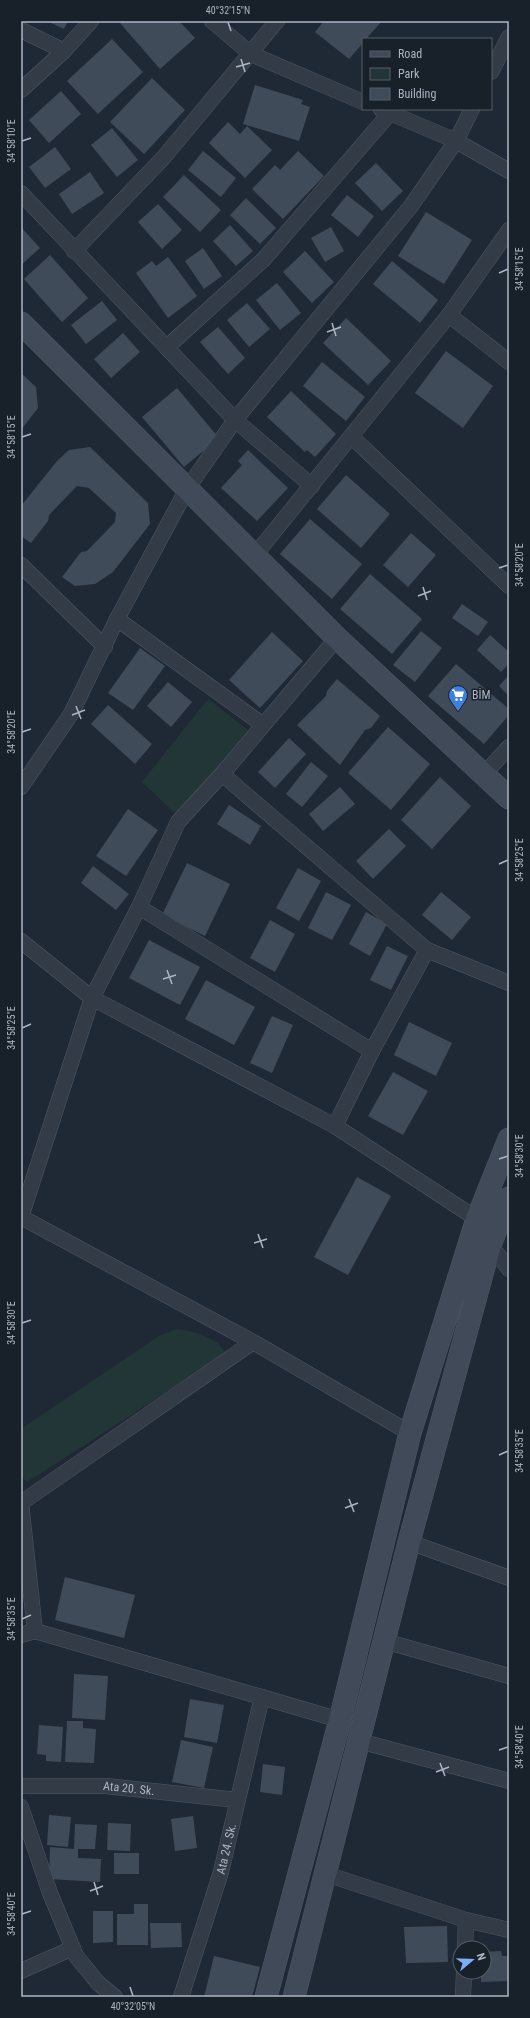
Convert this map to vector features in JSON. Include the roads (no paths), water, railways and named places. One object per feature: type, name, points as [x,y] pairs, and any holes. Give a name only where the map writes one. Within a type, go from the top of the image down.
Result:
[{"type":"street","points":[[21,90],[64,51],[91,21]]},
{"type":"street","points":[[212,21],[251,54],[362,102]]},
{"type":"street","points":[[74,251],[164,157],[277,21]]},
{"type":"street","points":[[21,30],[64,51]]},
{"type":"street","points":[[492,70],[509,37]]},
{"type":"street","points":[[21,787],[70,714],[105,647],[117,619],[187,489],[235,420],[411,206],[456,141],[472,110]]},
{"type":"street","points":[[166,347],[264,259],[385,111],[456,141],[509,171]]},
{"type":"street","points":[[21,193],[74,251],[235,420],[312,486]]},
{"type":"street","points":[[255,555],[352,437],[449,315],[509,230]]},
{"type":"street","points":[[449,315],[509,362]]},
{"type":"street","points":[[21,323],[337,638],[509,798]]},
{"type":"street","points":[[352,437],[509,586]]},
{"type":"street","points":[[21,565],[105,647]]},
{"type":"street","points":[[117,619],[263,725]]},
{"type":"street","points":[[337,638],[222,774],[178,822],[140,908],[92,998],[21,1217],[253,1342],[410,1433]]},
{"type":"street","points":[[484,774],[509,747]]},
{"type":"street","points":[[222,774],[427,950],[509,983]]},
{"type":"street","points":[[140,908],[372,1051]]},
{"type":"street","points":[[21,941],[92,998],[335,1126],[477,1219]]},
{"type":"street","points":[[335,1126],[372,1051],[427,950]]},
{"type":"street","points":[[266,1997],[340,1720],[410,1433],[477,1219],[509,1139]]},
{"type":"street","points":[[294,1997],[408,1542],[490,1245],[509,1198]]},
{"type":"street","points":[[490,1245],[509,1269]]},
{"type":"street","points":[[253,1342],[21,1502],[28,1633],[262,1697],[340,1720]]},
{"type":"street","points":[[408,1542],[509,1578]]},
{"type":"street","points":[[384,1641],[509,1676]]},
{"type":"street","name":"Ata 24. Sk.","points":[[181,1997],[221,1872],[262,1697]]},
{"type":"street","points":[[359,1741],[509,1781]]},
{"type":"street","name":"Ata 20. Sk.","points":[[21,1786],[106,1786],[237,1800]]},
{"type":"street","points":[[21,1807],[50,1894],[76,1956],[98,1983],[115,1997]]},
{"type":"street","points":[[326,1874],[466,1920],[509,1930]]},
{"type":"street","points":[[465,1940],[466,1920]]},
{"type":"street","points":[[21,1971],[73,1948]]},
{"type":"street","points":[[463,1997],[464,1980]]},
{"type":"place","name":"BİM","points":[[458,712]]}]
